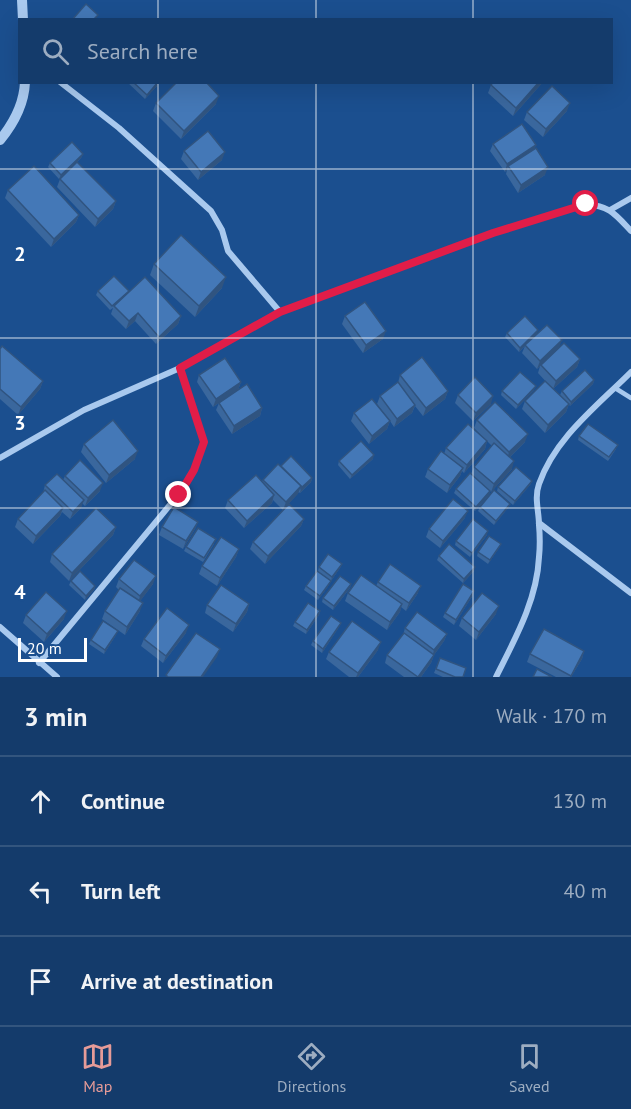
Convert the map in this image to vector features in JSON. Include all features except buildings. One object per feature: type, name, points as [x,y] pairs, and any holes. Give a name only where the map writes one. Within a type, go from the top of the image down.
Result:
[{"type":"street","points":[[22,0],[23,18]]},
{"type":"street","points":[[0,140],[17,116],[25,93],[25,84]]},
{"type":"street","points":[[63,84],[119,128],[211,211],[222,230],[228,251],[280,312]]},
{"type":"street","points":[[610,210],[631,198]]},
{"type":"street","points":[[0,458],[84,410],[180,368],[280,312],[493,233],[586,204],[598,205],[610,210],[631,231]]},
{"type":"street","points":[[39,663],[179,495],[194,470],[204,442],[180,368]]},
{"type":"street","points":[[496,677],[521,628],[537,582],[539,523],[536,506],[537,487],[562,440],[631,372]]},
{"type":"street","points":[[539,523],[631,593]]},
{"type":"street","points":[[0,627],[57,677]]},
{"type":"lane","points":[[615,388],[631,398]]},
{"type":"route","points":[[179,495],[194,470],[204,442],[180,368],[280,312],[353,283],[493,233],[586,204]]}]
